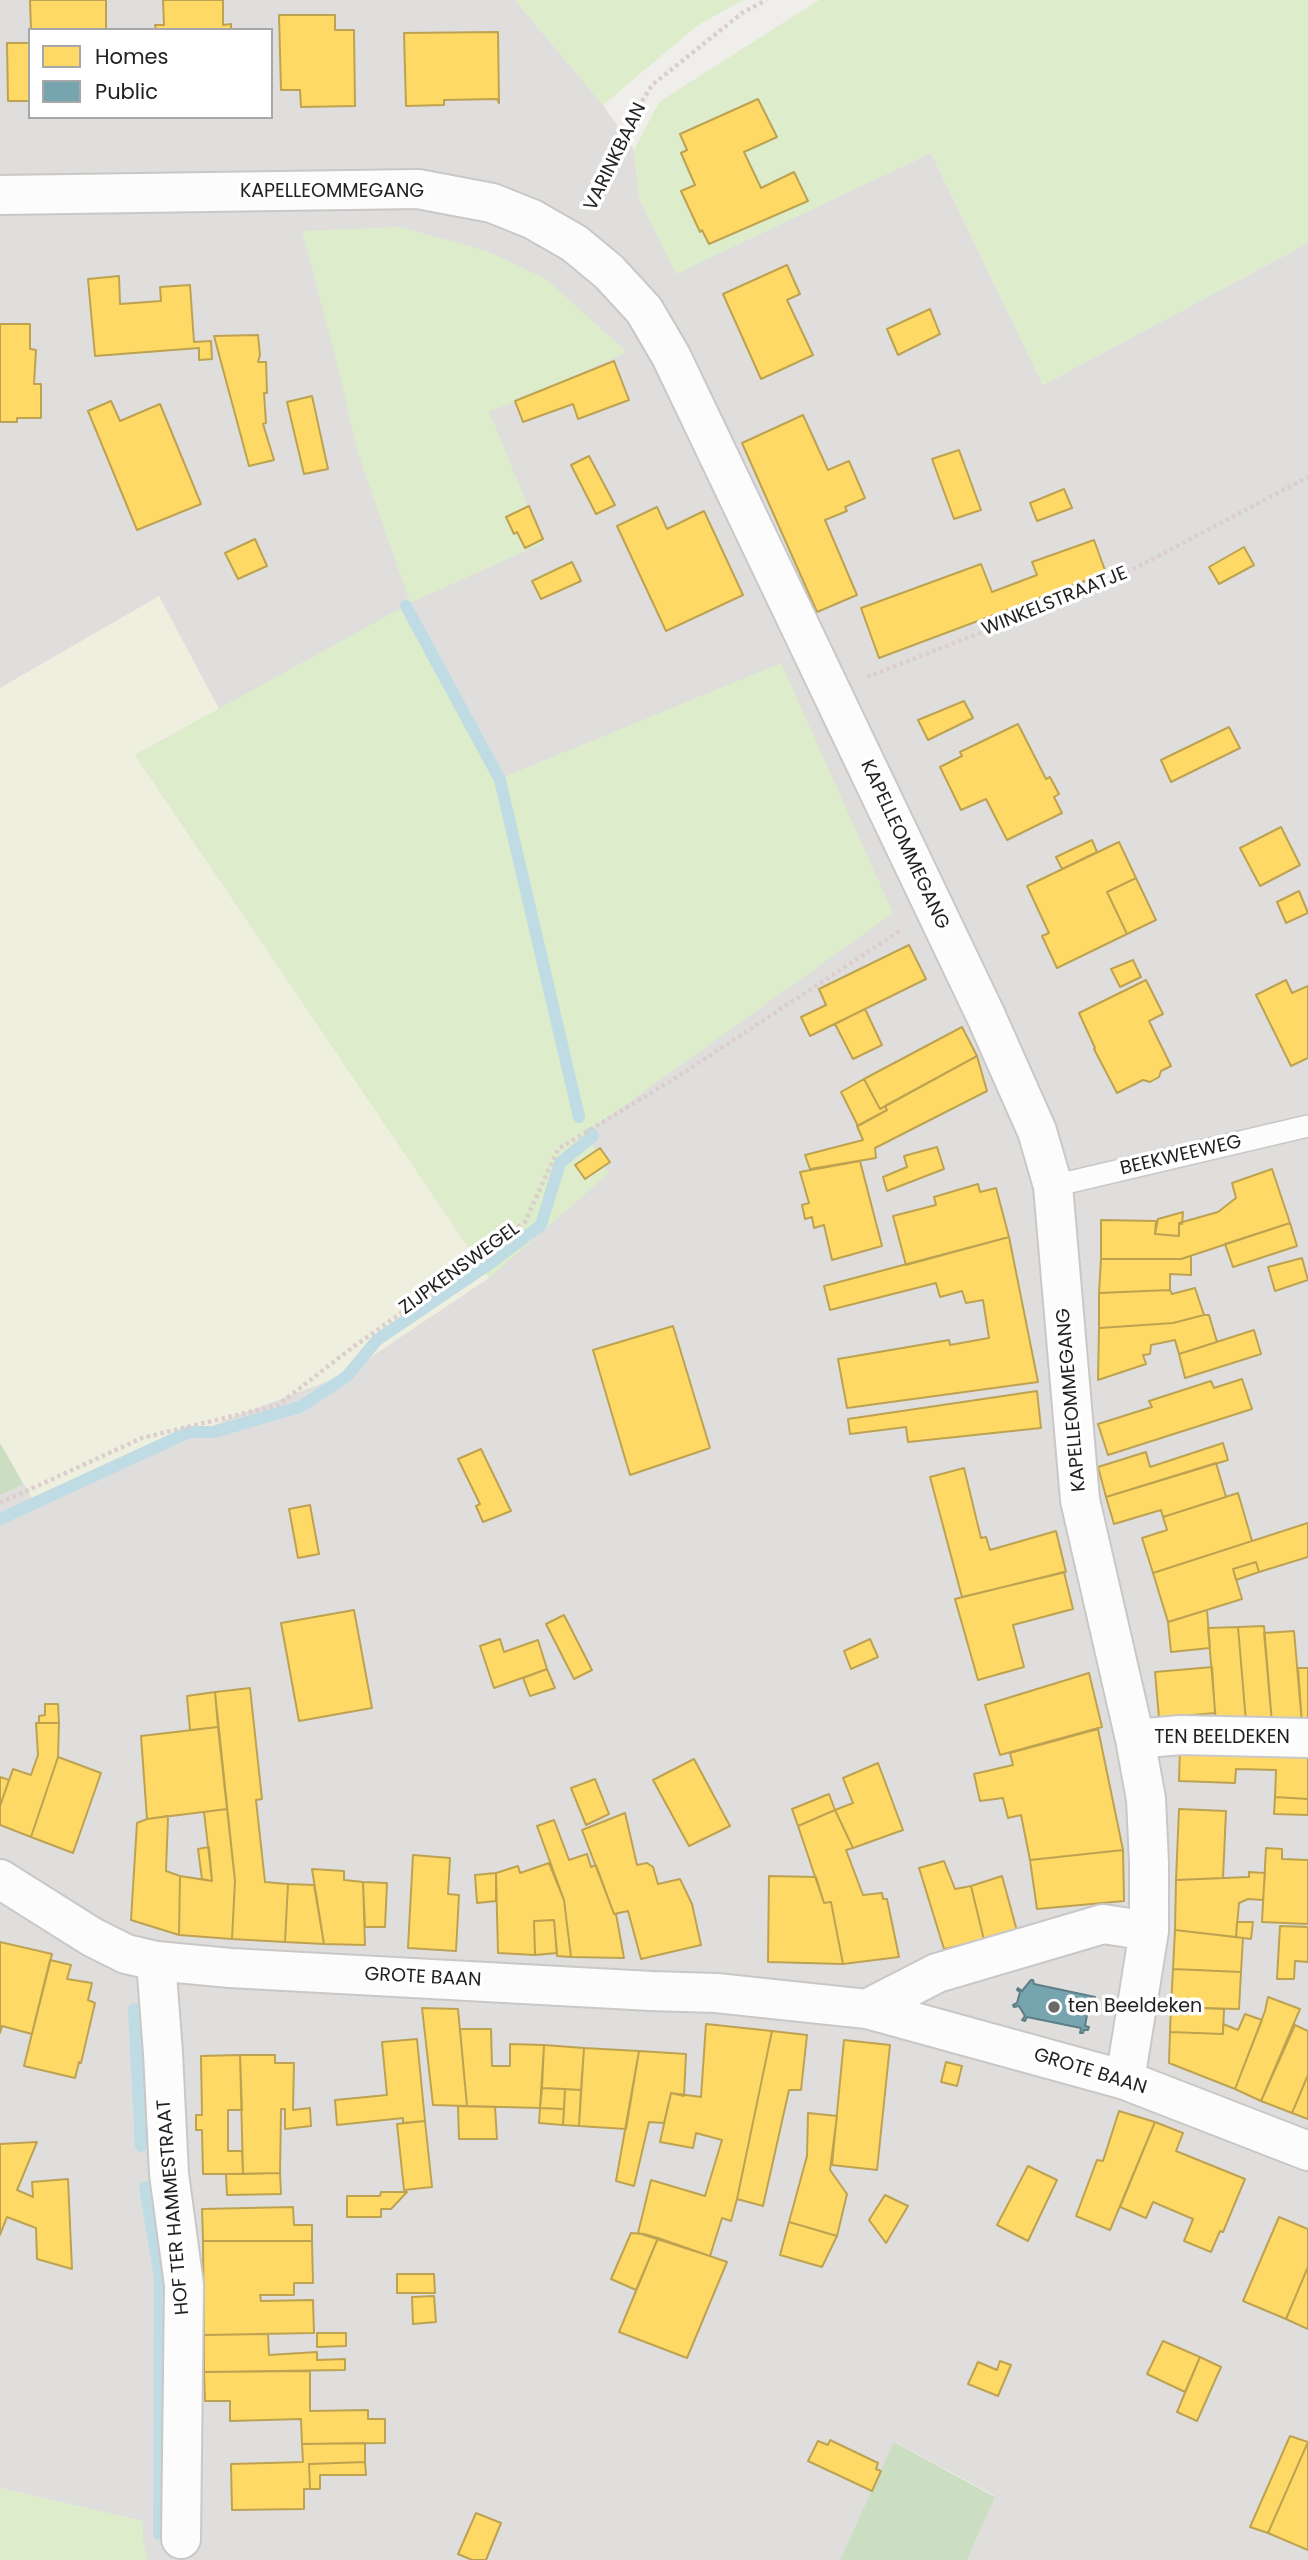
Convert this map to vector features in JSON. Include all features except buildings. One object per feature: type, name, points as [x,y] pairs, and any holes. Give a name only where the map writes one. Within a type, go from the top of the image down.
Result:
[{"type":"street","name":"KAPELLEOMMEGANG","points":[[0,195],[418,189],[492,203],[532,219],[574,243],[609,272],[644,310],[671,356],[935,909],[1037,1131],[1053,1186],[1080,1500],[1146,1798],[1149,1931],[1125,2080]]},
{"type":"street","name":"TEN BEELDEKEN","points":[[1135,1739],[1181,1735],[1308,1738]]},
{"type":"street","name":"GROTE BAAN","points":[[0,1879],[92,1937],[126,1954],[156,1961],[230,1968],[651,1992],[716,1993],[867,2009],[1125,2080],[1308,2151]]},
{"type":"street","points":[[867,2009],[937,1973],[1103,1924],[1149,1931]]},
{"type":"street","name":"HOF TER HAMMESTRAAT","points":[[156,1961],[169,2174],[184,2285],[181,2539]]},
{"type":"lane","name":"BEEKWEEWEG","points":[[1053,1186],[1308,1126]]},
{"type":"path","name":"VARINKBAAN","points":[[574,243],[628,126],[652,85],[743,13],[765,0]]},
{"type":"path","name":"WINKELSTRAATJE","points":[[831,691],[1103,586],[1308,477]]},
{"type":"path","name":"ZIJPKENSWEGEL","points":[[0,1503],[142,1438],[278,1405],[525,1222],[558,1149],[674,1079],[815,984],[935,909]]},
{"type":"shaded area","points":[[0,0],[515,0],[603,105],[634,150],[639,198],[676,273],[931,153],[1043,385],[1308,243],[1308,2560],[967,2560],[995,2496],[895,2442],[840,2560],[148,2560],[142,2521],[0,2488]]},
{"type":"shaded area","points":[[542,600],[578,671],[549,688],[513,617]]},
{"type":"shaded area","points":[[1120,1948],[1112,2013],[1098,2011],[1101,1991],[1021,1977],[1010,1995],[1008,2017],[940,1995],[938,1990]]},
{"type":"green space","points":[[515,0],[743,0],[698,25],[603,105]]},
{"type":"green space","points":[[819,0],[1308,0],[1308,243],[1043,385],[931,153],[676,274],[639,198],[634,150],[659,102]]},
{"type":"green space","points":[[400,227],[487,251],[546,279],[627,352],[516,402],[489,411],[543,543],[410,603],[357,450],[302,231]]},
{"type":"green space","points":[[159,596],[219,709],[135,755],[489,1278],[344,1375],[228,1419],[36,1505],[0,1443],[0,688]]},
{"type":"green space","points":[[410,603],[499,779],[781,663],[893,913],[586,1133],[609,1173],[489,1278],[135,755]]},
{"type":"green space","points":[[0,1443],[23,1484],[0,1495]]},
{"type":"green space","points":[[894,2442],[995,2497],[967,2560],[840,2560]]},
{"type":"green space","points":[[0,2488],[143,2521],[143,2541],[148,2560],[0,2560]]},
{"type":"waterway","points":[[406,606],[500,780],[579,1117]]},
{"type":"waterway","points":[[0,1519],[189,1432],[214,1432],[300,1407],[346,1377],[377,1340],[492,1262],[541,1225],[560,1163],[593,1136],[591,1133]]},
{"type":"waterway","points":[[134,2009],[141,2146]]},
{"type":"waterway","points":[[145,2187],[160,2277],[159,2534]]},
{"type":"place","name":"ten Beeldeken","points":[[1054,2007]]}]
